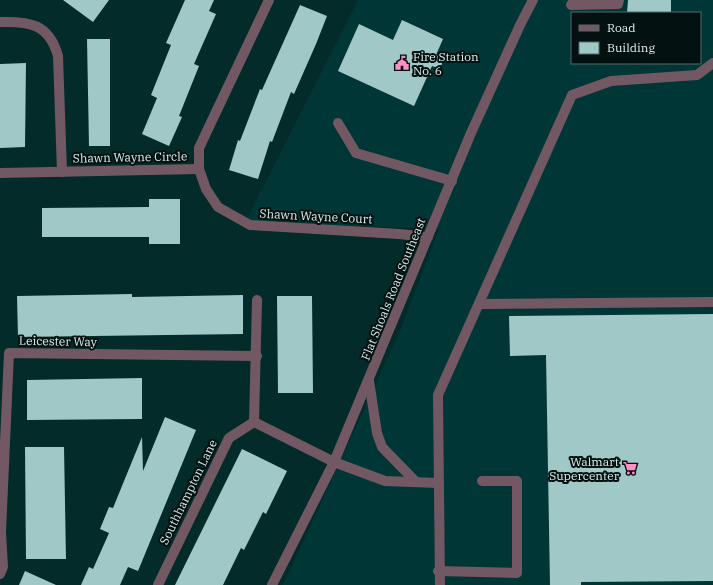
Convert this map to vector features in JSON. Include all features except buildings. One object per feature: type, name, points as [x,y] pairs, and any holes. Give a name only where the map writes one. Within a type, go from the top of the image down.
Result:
[{"type":"street","name":"Shawn Wayne Court","points":[[269,0],[199,148],[199,169],[206,189],[218,207],[250,225],[399,234],[428,238]]},
{"type":"street","name":"Flat Shoals Road Southeast","points":[[272,585],[334,462],[474,126],[521,23],[534,0]]},
{"type":"street","points":[[574,0],[571,5],[594,2],[618,4],[619,0]]},
{"type":"street","name":"Shawn Wayne Circle","points":[[0,22],[31,23],[50,38],[56,49],[58,56],[62,172]]},
{"type":"street","points":[[440,585],[438,571],[438,394],[480,304],[572,95],[611,81],[697,75],[713,63]]},
{"type":"street","points":[[338,123],[356,153],[452,181]]},
{"type":"street","name":"Shawn Wayne Circle","points":[[0,173],[199,169]]},
{"type":"street","points":[[256,300],[257,356],[254,422],[334,462],[385,481],[438,483]]},
{"type":"street","points":[[480,304],[713,302]]},
{"type":"street","name":"Leicester Way","points":[[0,574],[3,568],[0,532],[9,353],[257,356]]},
{"type":"street","points":[[369,381],[376,433],[382,447],[415,482]]},
{"type":"street","name":"Southhampton Lane","points":[[158,585],[229,438],[254,422]]},
{"type":"street","points":[[438,571],[517,573],[517,481],[482,481]]},
{"type":"shaded area","points":[[358,0],[713,0],[713,585],[283,585],[400,331],[439,229],[245,222]]},
{"type":"place","name":"Fire Station No. 6","points":[[402,63]]},
{"type":"place","name":"Walmart Supercenter","points":[[630,468]]}]
